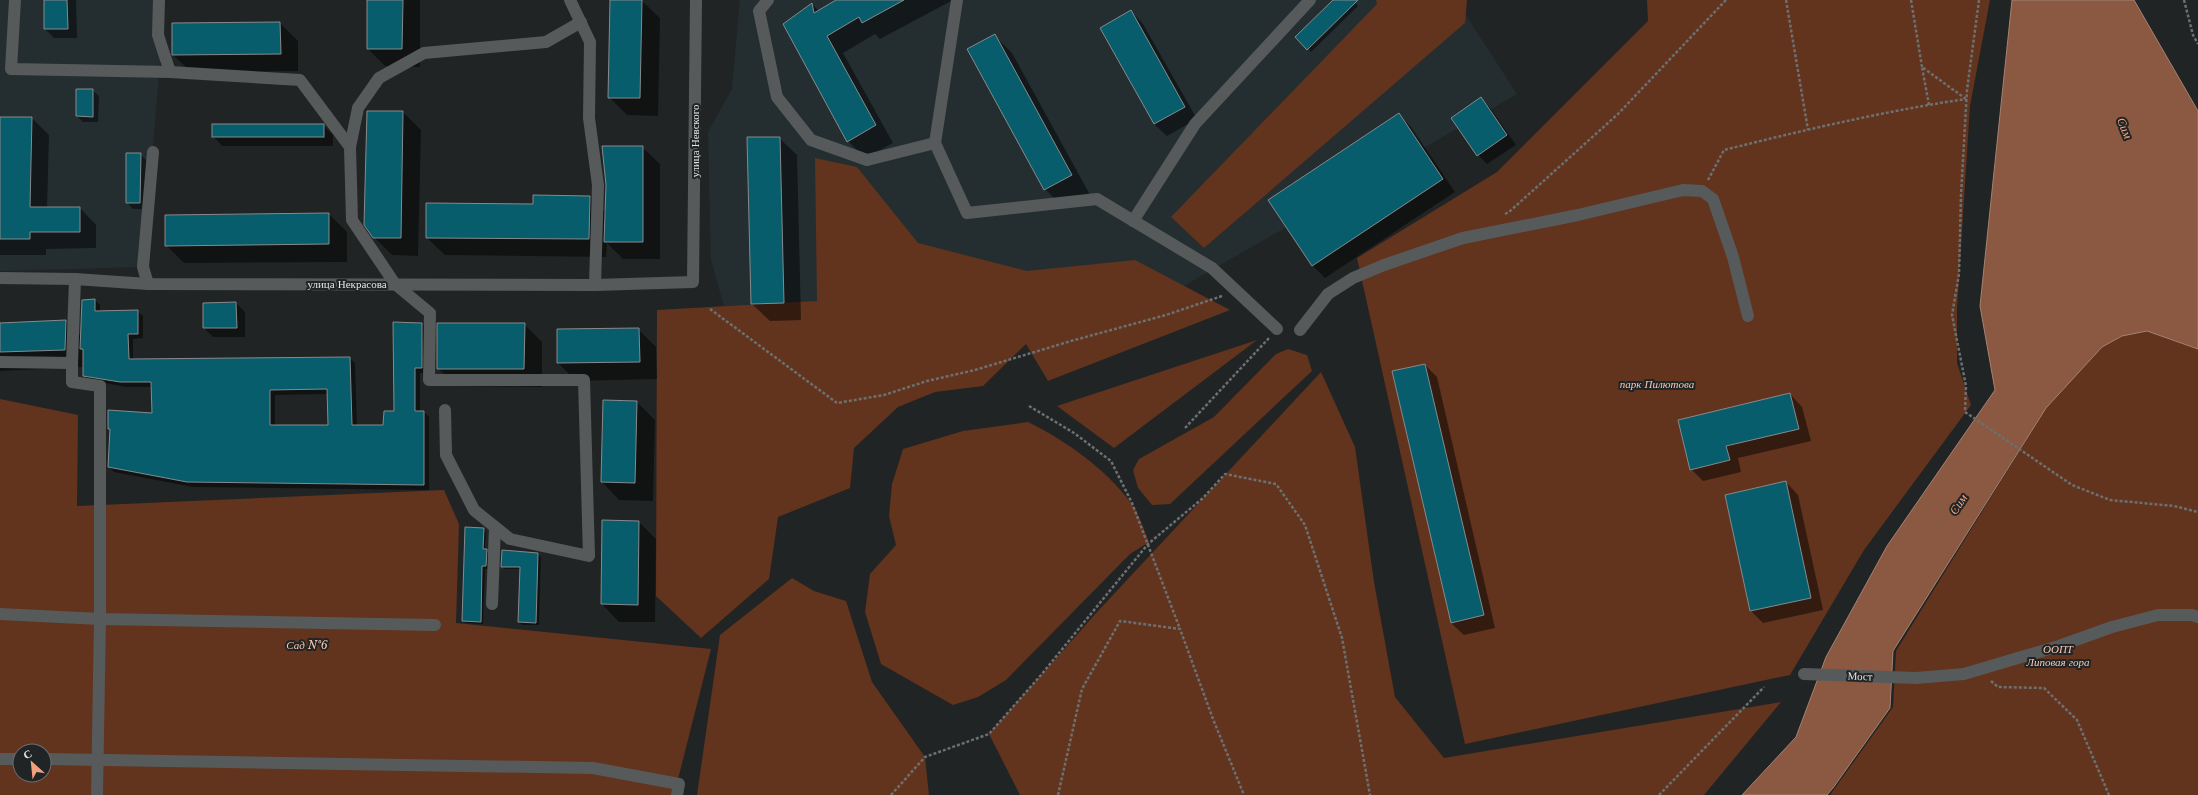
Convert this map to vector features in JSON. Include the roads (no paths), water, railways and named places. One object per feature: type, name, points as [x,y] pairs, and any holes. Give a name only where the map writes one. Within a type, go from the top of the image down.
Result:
[{"type":"street","points":[[15,0],[11,69],[170,72],[300,80],[350,147]]},
{"type":"street","points":[[159,0],[158,35],[170,72]]},
{"type":"street","points":[[570,0],[590,42],[588,118],[598,185],[595,285]]},
{"type":"street","name":"улица Невского","points":[[693,282],[696,0]]},
{"type":"street","points":[[768,0],[759,11],[777,97],[811,140],[866,160],[936,144]]},
{"type":"street","points":[[957,0],[936,144],[967,213],[1097,199],[1212,268],[1277,329]]},
{"type":"street","points":[[1133,221],[1195,124],[1310,0]]},
{"type":"street","points":[[445,410],[446,455],[474,510],[510,539],[589,556],[584,380],[429,380],[430,313],[395,284],[352,220],[350,147],[358,108],[379,78],[424,53],[546,42],[581,22]]},
{"type":"street","points":[[148,284],[143,267],[153,152]]},
{"type":"street","points":[[1300,330],[1328,294],[1353,278],[1399,260],[1463,238],[1578,215],[1683,190],[1702,191],[1713,199],[1734,257],[1748,316]]},
{"type":"street","name":"улица Некрасова","points":[[0,278],[75,279],[148,284],[595,285],[693,282]]},
{"type":"street","points":[[75,279],[72,382],[100,386],[100,619],[97,795]]},
{"type":"street","points":[[0,362],[72,363]]},
{"type":"street","points":[[492,604],[495,527]]},
{"type":"street","points":[[0,614],[100,619],[435,626]]},
{"type":"street","name":"Мост","points":[[1804,674],[1916,678],[1964,674],[2060,646],[2112,627],[2158,615],[2198,617]]},
{"type":"street","points":[[0,759],[12,759]]},
{"type":"street","points":[[52,759],[593,768],[679,784],[677,795]]},
{"type":"water","name":"Сим","points":[[2012,0],[2134,0],[2198,111],[2198,349],[2147,331],[2122,336],[2102,347],[2046,408],[1893,651],[1890,708],[1833,788],[1827,795],[1742,795],[1796,737],[1826,657],[1887,546],[1995,390],[1980,306]]},
{"type":"park label","name":"парк Пилютова","points":[[1657,384]]},
{"type":"park label","name":"Сад №6","points":[[307,645]]},
{"type":"park label","name":"ООПТ Липовая гора","points":[[2058,655]]}]
